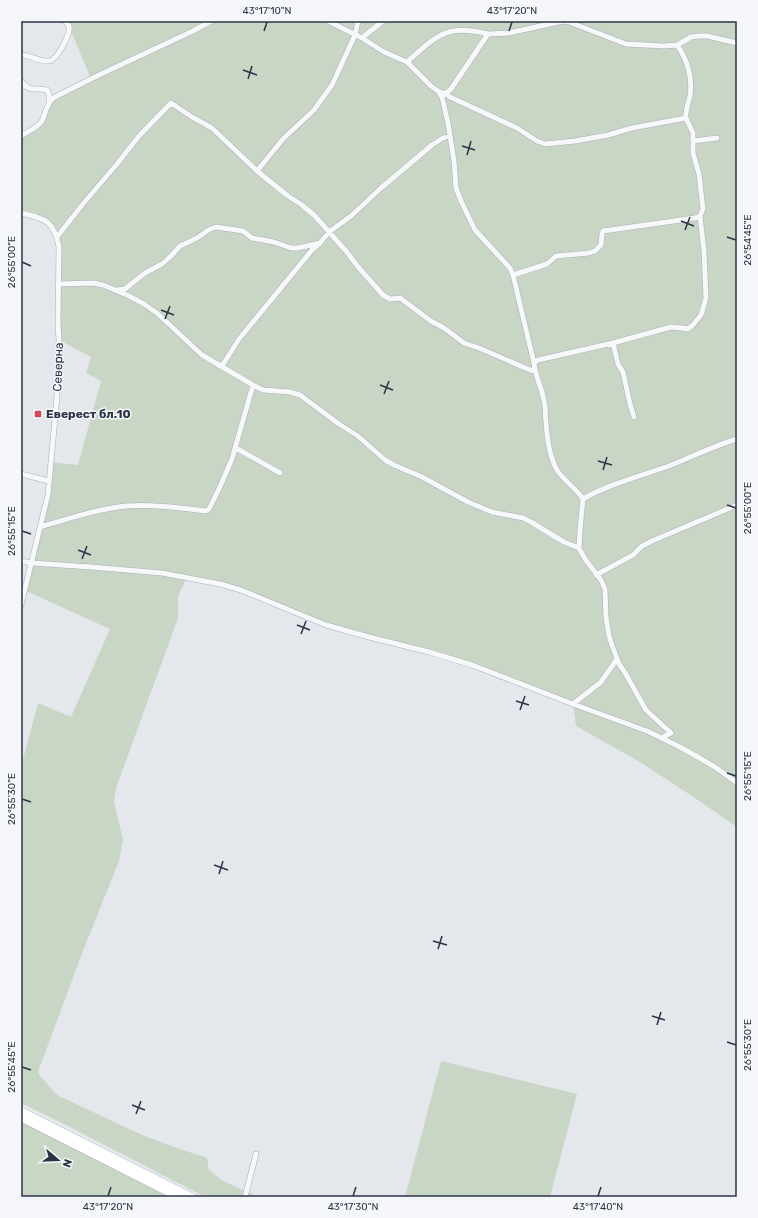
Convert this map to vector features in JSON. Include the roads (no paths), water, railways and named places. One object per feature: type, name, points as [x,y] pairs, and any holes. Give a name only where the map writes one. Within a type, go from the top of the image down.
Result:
[{"type":"main road","points":[[21,1111],[192,1197]]},
{"type":"main road","points":[[21,1118],[177,1197]]},
{"type":"street","points":[[21,55],[48,61],[53,59],[62,48],[68,30],[69,26],[65,21]]},
{"type":"street","points":[[49,102],[53,98],[211,21]]},
{"type":"street","points":[[328,21],[362,38],[384,52],[407,62],[444,95],[517,128],[537,141],[545,144],[581,140],[608,135],[632,128],[686,118]]},
{"type":"street","points":[[257,171],[283,139],[314,110],[332,85],[355,35],[358,21]]},
{"type":"street","points":[[362,38],[383,21]]},
{"type":"street","points":[[407,62],[433,39],[454,30],[468,30],[488,34],[509,33],[563,21],[570,22],[626,44],[664,46],[677,44],[691,37],[699,36],[707,36],[737,43]]},
{"type":"street","points":[[444,95],[451,89],[488,34]]},
{"type":"street","points":[[534,362],[671,327],[687,329],[692,326],[701,315],[706,298],[704,250],[700,216],[703,209],[699,174],[692,153],[693,133],[686,118],[691,76],[677,44]]},
{"type":"street","points":[[21,81],[24,86],[28,88],[41,88],[47,90],[49,94],[49,102],[41,122],[36,128],[21,136]]},
{"type":"street","points":[[444,95],[454,161],[456,188],[475,230],[510,268],[513,275],[535,371],[544,401],[546,428],[554,462],[558,471],[576,490],[583,500],[580,548],[596,575],[601,580],[605,589],[606,616],[609,636],[618,662],[646,710],[671,733],[661,738]]},
{"type":"street","points":[[57,237],[139,136],[171,103],[212,128],[257,171],[314,215],[383,295],[390,299],[400,298],[431,322],[444,328],[464,343],[535,371]]},
{"type":"street","points":[[220,366],[224,363],[239,339],[312,250],[329,232],[351,216],[381,188],[432,146],[443,138],[449,136]]},
{"type":"street","points":[[693,141],[717,138]]},
{"type":"street","name":"Северна","points":[[21,213],[40,218],[47,222],[54,229],[57,237],[59,247],[58,323],[60,340],[57,396],[48,495],[32,563],[23,587],[21,605]]},
{"type":"street","points":[[513,275],[547,264],[556,256],[589,253],[595,251],[601,245],[603,231],[695,218],[700,216]]},
{"type":"street","points":[[116,290],[125,289],[145,273],[162,264],[180,246],[216,227],[243,231],[252,238],[274,242],[291,248],[320,243]]},
{"type":"street","points":[[59,284],[93,282],[116,290],[144,304],[157,313],[202,355],[263,390],[290,392],[300,395],[358,436],[384,460],[422,477],[474,505],[492,512],[523,518],[559,539],[580,548]]},
{"type":"street","points":[[613,343],[618,364],[623,372],[634,416]]},
{"type":"street","points":[[40,527],[99,511],[126,506],[169,507],[206,511],[209,509],[236,448],[253,385]]},
{"type":"street","points":[[583,500],[611,486],[670,465],[720,444],[737,439]]},
{"type":"street","points":[[236,448],[280,473]]},
{"type":"street","points":[[21,474],[49,481]]},
{"type":"street","points":[[596,575],[633,555],[642,546],[652,541],[737,505]]},
{"type":"street","points":[[21,560],[32,563],[137,570],[187,577],[241,590],[326,625],[450,658],[647,731],[678,746],[715,767],[737,783]]},
{"type":"street","points":[[574,704],[601,682],[612,667],[618,662]]},
{"type":"street","points":[[245,1197],[256,1154]]},
{"type":"place","name":"Еверест бл.10","points":[[38,414]]}]
